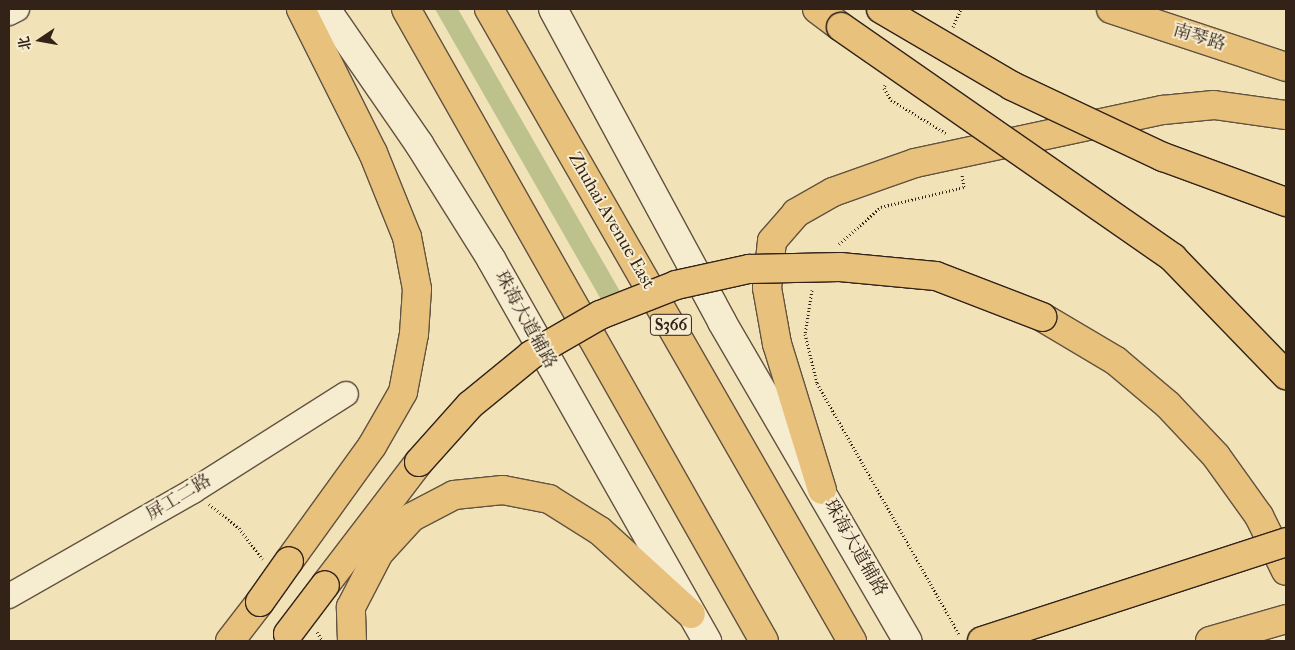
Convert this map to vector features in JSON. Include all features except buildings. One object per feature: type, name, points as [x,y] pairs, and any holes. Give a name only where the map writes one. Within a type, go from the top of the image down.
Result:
[{"type":"main road","points":[[230,641],[372,446],[403,392],[414,334],[417,290],[407,237],[376,161],[302,9]]},
{"type":"main road","name":"珠海大道辅路","points":[[326,9],[419,144],[491,259],[707,641]]},
{"type":"main road","points":[[406,9],[764,641]]},
{"type":"main road","name":"Zhuhai Avenue East","points":[[489,9],[852,641]]},
{"type":"main road","name":"珠海大道辅路","points":[[553,9],[722,322],[822,490],[908,641]]},
{"type":"main road","points":[[817,9],[1173,258],[1286,375]]},
{"type":"main road","points":[[881,9],[1012,86],[1163,157],[1286,202]]},
{"type":"main road","name":"南琴路","points":[[1111,9],[1286,66]]},
{"type":"main road","points":[[822,490],[777,344],[767,288],[772,241],[796,213],[833,192],[915,163],[1163,110],[1214,105],[1283,114]]},
{"type":"main road","points":[[285,638],[419,462],[470,405],[531,355],[600,314],[676,285],[749,269],[840,267],[936,276],[1042,317],[1116,361],[1168,405],[1216,456],[1259,516],[1286,571]]},
{"type":"main road","points":[[352,641],[351,607],[379,553],[412,517],[454,495],[503,490],[549,499],[600,531],[691,614]]},
{"type":"main road","points":[[982,641],[1286,542]]},
{"type":"main road","points":[[1210,641],[1286,619]]},
{"type":"street","points":[[9,13],[16,9]]},
{"type":"street","name":"屏工二路","points":[[9,596],[193,491],[346,394]]},
{"type":"path","points":[[948,36],[960,9]]},
{"type":"path","points":[[833,253],[843,237],[881,207],[964,186],[956,138],[892,100],[884,88],[889,78]]},
{"type":"path","points":[[815,283],[809,296],[805,334],[817,383],[963,641]]},
{"type":"green space","points":[[435,9],[458,9],[622,295],[603,303]]}]
